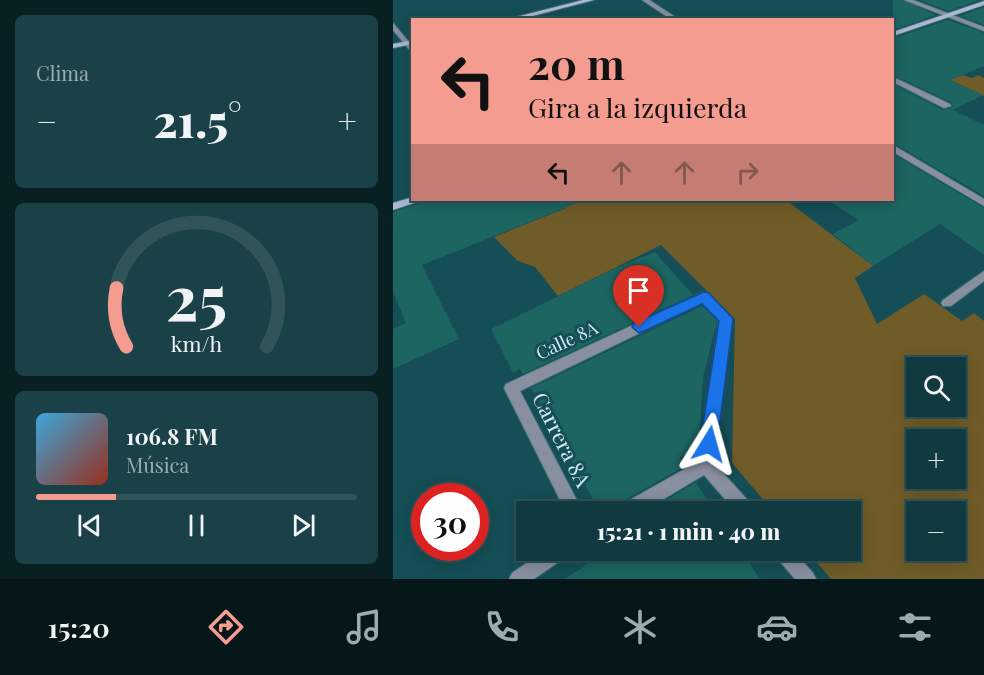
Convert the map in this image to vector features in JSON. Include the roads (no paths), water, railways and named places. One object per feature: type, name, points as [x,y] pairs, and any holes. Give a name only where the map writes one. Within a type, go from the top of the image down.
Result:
[{"type":"main road","points":[[515,18],[591,0]]},
{"type":"main road","points":[[894,34],[984,3]]},
{"type":"main road","points":[[393,46],[409,43]]},
{"type":"main road","points":[[393,207],[411,201]]},
{"type":"street","points":[[645,0],[674,18]]},
{"type":"street","points":[[907,0],[984,29]]},
{"type":"street","points":[[393,25],[409,43]]},
{"type":"street","points":[[894,80],[947,106]]},
{"type":"street","points":[[894,149],[984,203]]},
{"type":"street","points":[[947,303],[984,275]]},
{"type":"street","name":"Calle 8A","points":[[511,388],[704,297],[726,319],[706,465]]},
{"type":"street","name":"Carrera 8A","points":[[511,388],[569,501]]},
{"type":"street","points":[[644,501],[706,465],[737,501]]},
{"type":"street","points":[[518,579],[545,561]]},
{"type":"street","points":[[791,561],[807,579]]}]
